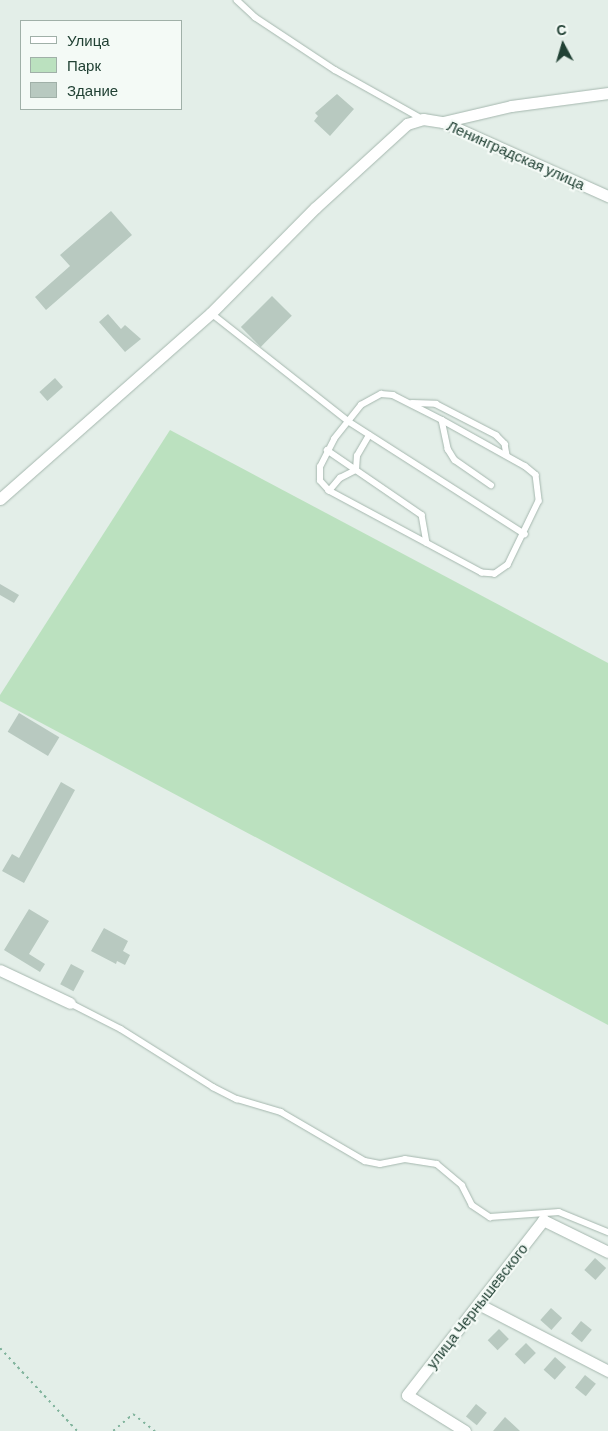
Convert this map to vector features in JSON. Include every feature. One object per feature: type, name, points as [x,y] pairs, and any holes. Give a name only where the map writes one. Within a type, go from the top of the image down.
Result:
[{"type":"street","points":[[443,122],[511,106],[608,93]]},
{"type":"street","name":"Ленинградская улица","points":[[423,119],[443,122],[608,196]]},
{"type":"street","points":[[0,499],[211,313],[315,208],[378,150],[407,124],[423,119]]},
{"type":"street","points":[[0,970],[70,1003]]},
{"type":"street","name":"улица Чернышевского","points":[[465,1431],[408,1395],[543,1220],[608,1252]]},
{"type":"street","points":[[484,1308],[608,1371]]},
{"type":"lane","points":[[236,0],[255,17],[335,70],[423,119]]},
{"type":"lane","points":[[211,313],[348,421],[525,534]]},
{"type":"lane","points":[[381,394],[393,395],[410,403],[507,455],[536,475],[539,500],[525,534],[508,565],[495,574],[482,573],[427,544],[329,491],[320,481],[320,467],[327,450],[348,421],[369,398],[381,394]]},
{"type":"lane","points":[[410,403],[436,404],[496,435],[505,444],[507,455]]},
{"type":"lane","points":[[442,420],[448,449],[455,460],[491,485]]},
{"type":"lane","points":[[356,470],[357,456],[369,435]]},
{"type":"lane","points":[[327,450],[422,515],[427,544]]},
{"type":"lane","points":[[329,491],[340,478],[356,470]]},
{"type":"lane","points":[[70,1003],[121,1029],[213,1087],[238,1099],[281,1112],[365,1160],[380,1164],[405,1159],[438,1164],[462,1185],[472,1205],[490,1217],[559,1212],[608,1232]]},
{"type":"path","points":[[0,1348],[76,1431]]},
{"type":"path","points":[[113,1431],[133,1414],[155,1431]]},
{"type":"green space","points":[[170,430],[608,663],[608,1025],[0,701],[0,695]]},
{"type":"building","points":[[337,94],[354,109],[330,136],[314,121],[318,116],[315,113]]},
{"type":"building","points":[[111,211],[132,235],[46,310],[35,297],[70,266],[60,255]]},
{"type":"building","points":[[272,296],[292,316],[261,347],[241,327]]},
{"type":"building","points":[[108,314],[121,329],[125,325],[141,339],[125,352],[99,322]]},
{"type":"building","points":[[55,378],[63,387],[47,401],[39,392]]},
{"type":"building","points":[[0,584],[19,595],[14,603],[0,595]]},
{"type":"building","points":[[19,713],[59,737],[48,756],[8,732]]},
{"type":"building","points":[[61,782],[75,790],[24,883],[2,871],[12,854],[19,858]]},
{"type":"building","points":[[29,909],[49,921],[29,954],[45,964],[40,972],[4,950]]},
{"type":"building","points":[[104,928],[128,941],[123,951],[130,955],[125,965],[117,961],[116,964],[91,951]]},
{"type":"building","points":[[71,964],[84,971],[73,991],[60,984]]},
{"type":"building","points":[[595,1258],[606,1268],[595,1280],[584,1270]]},
{"type":"building","points":[[551,1308],[562,1318],[551,1330],[540,1320]]},
{"type":"building","points":[[581,1321],[592,1330],[582,1342],[571,1333]]},
{"type":"building","points":[[499,1329],[509,1339],[498,1350],[488,1340]]},
{"type":"building","points":[[526,1343],[536,1353],[525,1364],[515,1354]]},
{"type":"building","points":[[555,1357],[566,1367],[555,1380],[544,1370]]},
{"type":"building","points":[[585,1375],[596,1384],[586,1396],[575,1387]]},
{"type":"building","points":[[476,1404],[487,1413],[477,1425],[466,1416]]},
{"type":"building","points":[[505,1417],[520,1431],[493,1431]]}]
